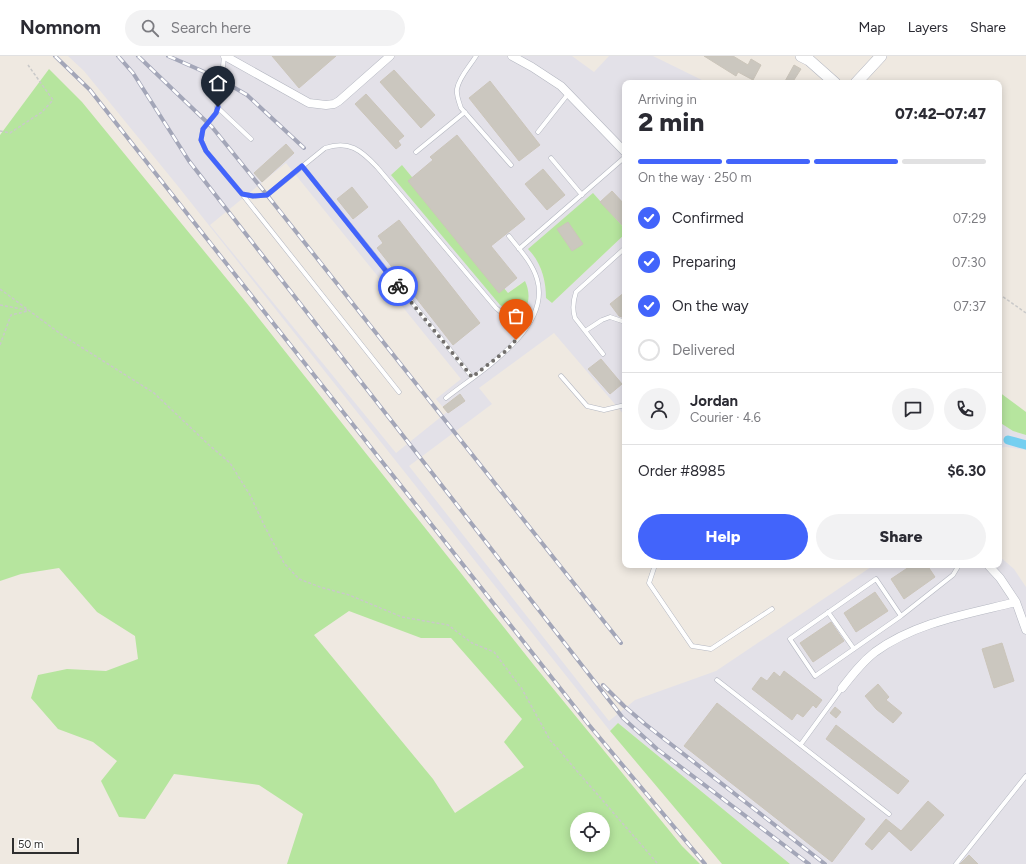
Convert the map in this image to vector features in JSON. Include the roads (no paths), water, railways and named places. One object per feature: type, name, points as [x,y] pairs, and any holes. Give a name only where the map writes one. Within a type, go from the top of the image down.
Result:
[{"type":"street","points":[[225,56],[309,103],[326,105],[334,104],[339,101],[389,56]]},
{"type":"street","points":[[512,56],[561,86],[622,149]]},
{"type":"street","points":[[859,80],[882,56]]},
{"type":"street","points":[[806,57],[832,80]]},
{"type":"street","points":[[991,568],[1000,578],[1016,602],[1026,630]]},
{"type":"street","points":[[842,688],[858,668],[875,653],[897,638],[937,622],[1016,602]]},
{"type":"lane","points":[[225,56],[218,107],[216,113],[203,129],[201,140],[206,151],[242,194],[399,392]]},
{"type":"lane","points":[[476,56],[460,80],[457,90],[461,108],[511,165]]},
{"type":"lane","points":[[538,132],[568,94]]},
{"type":"lane","points":[[218,107],[251,139]]},
{"type":"lane","points":[[416,152],[465,112]]},
{"type":"lane","points":[[242,194],[253,196],[267,195],[325,148],[335,145],[344,145],[366,155],[496,308],[507,317],[527,326]]},
{"type":"lane","points":[[551,158],[582,195]]},
{"type":"lane","points":[[519,249],[622,160]]},
{"type":"lane","points":[[302,166],[472,377]]},
{"type":"lane","points":[[446,398],[507,350],[527,326],[537,307],[537,280],[529,261],[508,236]]},
{"type":"lane","points":[[603,354],[575,318],[573,312],[573,300],[576,292],[622,251]]},
{"type":"lane","points":[[585,331],[602,320],[610,317],[622,321]]},
{"type":"lane","points":[[561,376],[587,406],[604,410],[622,406]]},
{"type":"lane","points":[[654,568],[649,583],[692,646],[711,649],[772,609]]},
{"type":"lane","points":[[901,616],[876,579],[790,639],[815,676],[901,616],[953,575],[957,568]]},
{"type":"lane","points":[[828,612],[854,649]]},
{"type":"lane","points":[[717,680],[889,814]]},
{"type":"lane","points":[[801,744],[842,688]]},
{"type":"lane","points":[[956,864],[1026,776]]},
{"type":"waterway","points":[[1008,440],[1026,445]]},
{"type":"railway","points":[[55,56],[90,90],[589,725],[705,864]]},
{"type":"railway","points":[[118,56],[133,73],[189,161],[623,718],[657,749],[809,864]]},
{"type":"railway","points":[[138,56],[212,127],[621,643]]},
{"type":"railway","points":[[168,56],[216,77],[247,95],[304,148]]},
{"type":"railway","points":[[603,685],[645,724],[825,864]]}]
